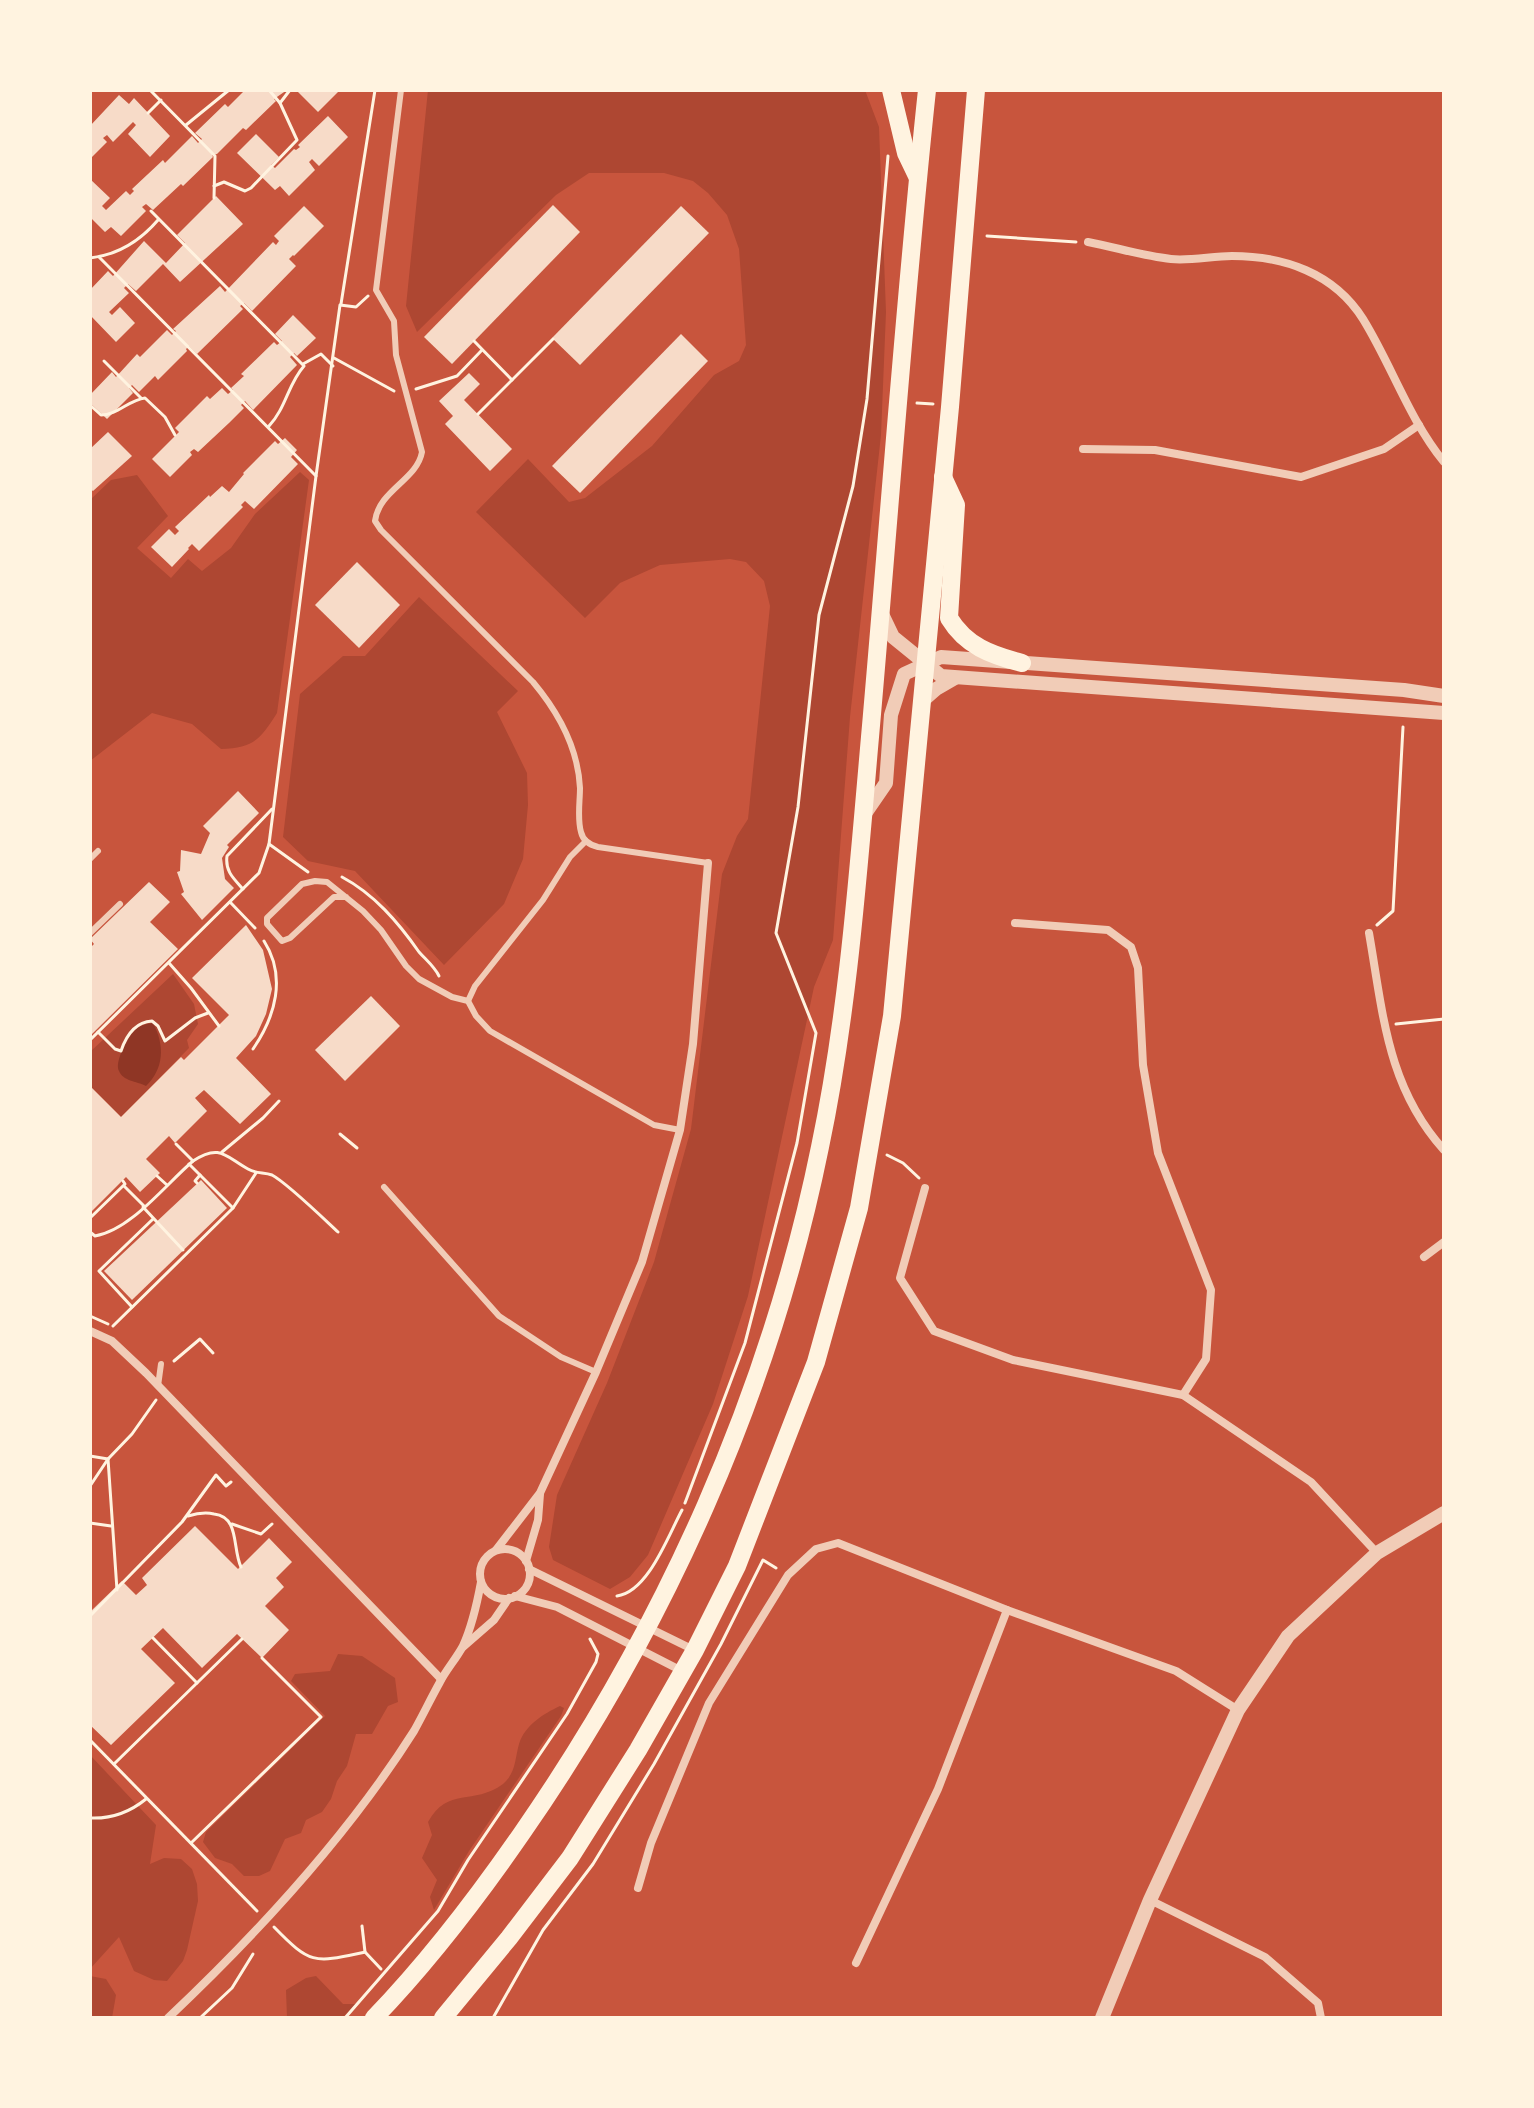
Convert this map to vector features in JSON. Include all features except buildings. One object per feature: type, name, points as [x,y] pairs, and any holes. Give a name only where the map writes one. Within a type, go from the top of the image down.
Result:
[{"type":"highway","points":[[891,90],[906,153],[918,178]]},
{"type":"highway","points":[[374,2018],[407,1984],[514,1845],[601,1712],[649,1627],[709,1500],[757,1377],[802,1221],[820,1149],[832,1080],[863,816],[927,90]]},
{"type":"highway","points":[[443,2018],[570,1858],[638,1750],[695,1650],[737,1566],[816,1362],[859,1208],[892,1016],[923,664],[950,407],[976,90]]},
{"type":"highway","points":[[943,477],[956,505],[949,618],[958,634],[968,641],[991,654],[1022,663]]},
{"type":"street","points":[[1088,242],[1173,259],[1233,256],[1277,259],[1313,273],[1337,290],[1361,317],[1419,425],[1444,462]]},
{"type":"street","points":[[1083,449],[1155,450],[1301,477],[1384,449],[1419,425]]},
{"type":"street","points":[[881,612],[893,637],[941,676],[1444,713]]},
{"type":"street","points":[[863,816],[886,783],[891,715],[904,674],[941,657],[1404,690],[1444,696]]},
{"type":"street","points":[[920,703],[955,678]]},
{"type":"street","points":[[683,1671],[557,1607],[512,1597],[495,1597],[484,1588],[479,1574],[484,1559],[496,1550],[540,1493],[642,1262],[680,1130],[693,1044],[708,863]]},
{"type":"street","points":[[1015,923],[1108,930],[1131,947],[1138,968],[1143,1065],[1158,1153],[1211,1290],[1206,1359],[1183,1395]]},
{"type":"street","points":[[1369,933],[1395,1071],[1415,1113],[1444,1150]]},
{"type":"street","points":[[925,1188],[900,1278],[934,1331],[1013,1360],[1183,1395],[1311,1482],[1377,1553]]},
{"type":"street","points":[[1424,1257],[1444,1242]]},
{"type":"street","points":[[90,1331],[112,1341],[163,1391],[441,1679]]},
{"type":"street","points":[[462,1648],[527,1585],[540,1493]]},
{"type":"street","points":[[1102,2018],[1150,1900],[1238,1710],[1288,1636],[1377,1553],[1444,1513]]},
{"type":"street","points":[[638,1888],[651,1843],[709,1703],[788,1575],[816,1549],[838,1543],[1007,1610],[1176,1671],[1238,1710]]},
{"type":"street","points":[[496,1550],[513,1550],[528,1565],[695,1650]]},
{"type":"street","points":[[168,2018],[309,1870],[374,1787],[414,1730],[441,1679],[462,1648],[475,1615],[481,1582]]},
{"type":"street","points":[[856,1963],[938,1789],[1007,1610]]},
{"type":"street","points":[[1150,1900],[1265,1957],[1318,2003],[1321,2018]]},
{"type":"lane","points":[[401,90],[376,290],[394,321],[396,355],[421,446],[421,457],[382,501],[375,521],[533,682],[552,707],[566,731],[575,756],[580,784],[580,829],[586,841],[604,849],[708,863]]},
{"type":"lane","points":[[468,1001],[475,986],[543,900],[570,857],[586,841]]},
{"type":"lane","points":[[90,859],[98,851]]},
{"type":"lane","points":[[346,897],[334,897],[290,938],[282,941],[267,924],[267,918],[302,884],[327,882],[346,897],[363,911],[419,979],[452,997],[468,1001],[476,1016],[492,1032],[654,1125],[680,1130]]},
{"type":"lane","points":[[90,933],[120,904]]},
{"type":"lane","points":[[384,1187],[499,1316],[561,1357],[596,1372]]},
{"type":"lane","points":[[161,1364],[163,1391]]},
{"type":"path","points":[[150,90],[215,156],[214,198]]},
{"type":"path","points":[[186,125],[229,90]]},
{"type":"path","points":[[214,186],[224,182],[245,191],[251,188],[297,140],[280,103],[269,90]]},
{"type":"path","points":[[280,103],[290,90]]},
{"type":"path","points":[[90,1040],[259,873],[269,844],[340,305],[375,90]]},
{"type":"path","points":[[148,113],[161,100]]},
{"type":"path","points":[[293,144],[298,149]]},
{"type":"path","points":[[607,1605],[616,1596],[634,1591],[644,1580],[695,1478],[745,1343],[797,1143],[816,1033],[776,933],[798,807],[819,615],[853,486],[867,399],[888,153]]},
{"type":"path","points":[[151,211],[303,364]]},
{"type":"path","points":[[90,258],[123,249],[159,219]]},
{"type":"path","points":[[987,236],[1088,242]]},
{"type":"path","points":[[99,257],[316,476]]},
{"type":"path","points":[[340,305],[356,307],[376,290]]},
{"type":"path","points":[[478,414],[553,339]]},
{"type":"path","points":[[474,341],[512,380]]},
{"type":"path","points":[[334,358],[397,393],[457,376],[482,350]]},
{"type":"path","points":[[268,427],[284,407],[303,364],[321,354],[333,366]]},
{"type":"path","points":[[104,361],[141,398]]},
{"type":"path","points":[[90,405],[101,415],[107,416],[132,400],[145,398],[157,407],[175,435]]},
{"type":"path","points":[[867,399],[950,407]]},
{"type":"path","points":[[1369,933],[1393,911],[1404,708]]},
{"type":"path","points":[[243,889],[230,874],[226,865],[227,856],[272,809]]},
{"type":"path","points":[[230,902],[254,927],[269,949],[277,981],[272,1015],[253,1049]]},
{"type":"path","points":[[169,963],[219,1026]]},
{"type":"path","points":[[98,1032],[121,1051],[129,1033],[144,1021],[152,1021],[158,1026],[165,1041],[195,1018],[208,1013]]},
{"type":"path","points":[[1385,1026],[1444,1019]]},
{"type":"path","points":[[222,1153],[279,1101]]},
{"type":"path","points":[[340,1134],[357,1148]]},
{"type":"path","points":[[176,1144],[200,1175],[233,1208]]},
{"type":"path","points":[[90,1232],[101,1235],[118,1228],[191,1162],[208,1153],[222,1153],[256,1173],[275,1177],[338,1232]]},
{"type":"path","points":[[113,1326],[233,1208],[256,1173]]},
{"type":"path","points":[[197,1183],[195,1181],[200,1175]]},
{"type":"path","points":[[157,1176],[167,1185]]},
{"type":"path","points":[[90,1218],[123,1183],[183,1250]]},
{"type":"path","points":[[132,1307],[99,1271],[153,1219]]},
{"type":"path","points":[[90,1316],[120,1331]]},
{"type":"path","points":[[161,1364],[173,1362],[184,1355],[200,1339],[213,1353]]},
{"type":"path","points":[[90,1486],[163,1391]]},
{"type":"path","points":[[90,1456],[108,1459]]},
{"type":"path","points":[[108,1459],[117,1590]]},
{"type":"path","points":[[90,1616],[186,1516],[216,1475],[226,1486],[242,1470]]},
{"type":"path","points":[[186,1516],[202,1512],[222,1515],[232,1524],[261,1534],[283,1513]]},
{"type":"path","points":[[90,1523],[111,1526]]},
{"type":"path","points":[[232,1524],[241,1567]]},
{"type":"path","points":[[345,2018],[438,1911],[468,1860],[567,1714],[596,1662],[598,1654],[590,1639],[595,1626]]},
{"type":"path","points":[[153,1638],[197,1683]]},
{"type":"path","points":[[114,1764],[242,1639]]},
{"type":"path","points":[[191,1843],[321,1717],[262,1658]]},
{"type":"path","points":[[90,1740],[301,1954],[318,1961],[365,1952]]},
{"type":"path","points":[[90,1818],[126,1811],[147,1798]]},
{"type":"path","points":[[274,1928],[283,1919]]},
{"type":"path","points":[[362,1926],[365,1952],[381,1969]]},
{"type":"path","points":[[200,2018],[232,1988],[256,1948]]},
{"type":"shaded area","points":[[428,90],[865,90],[879,127],[886,312],[881,435],[850,717],[833,940],[814,987],[748,1296],[713,1404],[648,1555],[630,1577],[610,1589],[553,1560],[549,1547],[557,1495],[607,1383],[654,1262],[691,1129],[722,874],[737,836],[748,819],[770,606],[764,581],[746,562],[730,559],[660,565],[620,583],[585,618],[476,512],[528,459],[569,502],[585,498],[652,446],[714,375],[739,361],[746,345],[739,249],[727,215],[693,181],[664,173],[589,173],[556,195],[417,332],[406,306]]},
{"type":"shaded area","points":[[300,472],[309,480],[277,713],[266,730],[255,741],[241,747],[221,749],[192,724],[152,713],[90,761],[90,500],[111,480],[137,475],[168,516],[137,548],[171,578],[188,559],[202,571],[231,548],[255,514]]},
{"type":"shaded area","points":[[419,597],[518,691],[497,712],[527,773],[528,805],[523,859],[504,904],[444,965],[355,871],[308,861],[283,837],[300,694],[343,656],[365,656]]},
{"type":"shaded area","points":[[173,974],[194,1004],[198,1024],[187,1040],[189,1048],[121,1117],[90,1086],[90,1052]]},
{"type":"shaded area","points":[[153,1023],[160,1040],[161,1056],[156,1072],[146,1086],[124,1077],[119,1071],[118,1062],[135,1030]]},
{"type":"shaded area","points":[[338,1654],[362,1656],[395,1678],[398,1702],[388,1706],[372,1734],[356,1734],[347,1766],[337,1781],[331,1799],[322,1812],[306,1820],[301,1833],[285,1839],[270,1871],[259,1876],[244,1876],[232,1864],[215,1858],[203,1842],[206,1832],[325,1716],[291,1681],[295,1674],[330,1671]]},
{"type":"shaded area","points":[[560,1706],[564,1708],[561,1716],[469,1851],[434,1910],[430,1897],[437,1880],[422,1858],[432,1835],[428,1822],[444,1804],[481,1794],[503,1784],[513,1770],[519,1744],[526,1731]]},
{"type":"shaded area","points":[[90,1755],[156,1825],[150,1864],[164,1858],[181,1859],[192,1869],[198,1901],[183,1961],[167,1981],[154,1980],[134,1971],[119,1937],[90,1969]]},
{"type":"shaded area","points":[[90,1976],[106,1979],[116,1995],[112,2018],[90,2018]]},
{"type":"shaded area","points":[[316,1976],[343,2004],[356,2004],[342,2018],[287,2018],[286,1990],[306,1978]]}]
